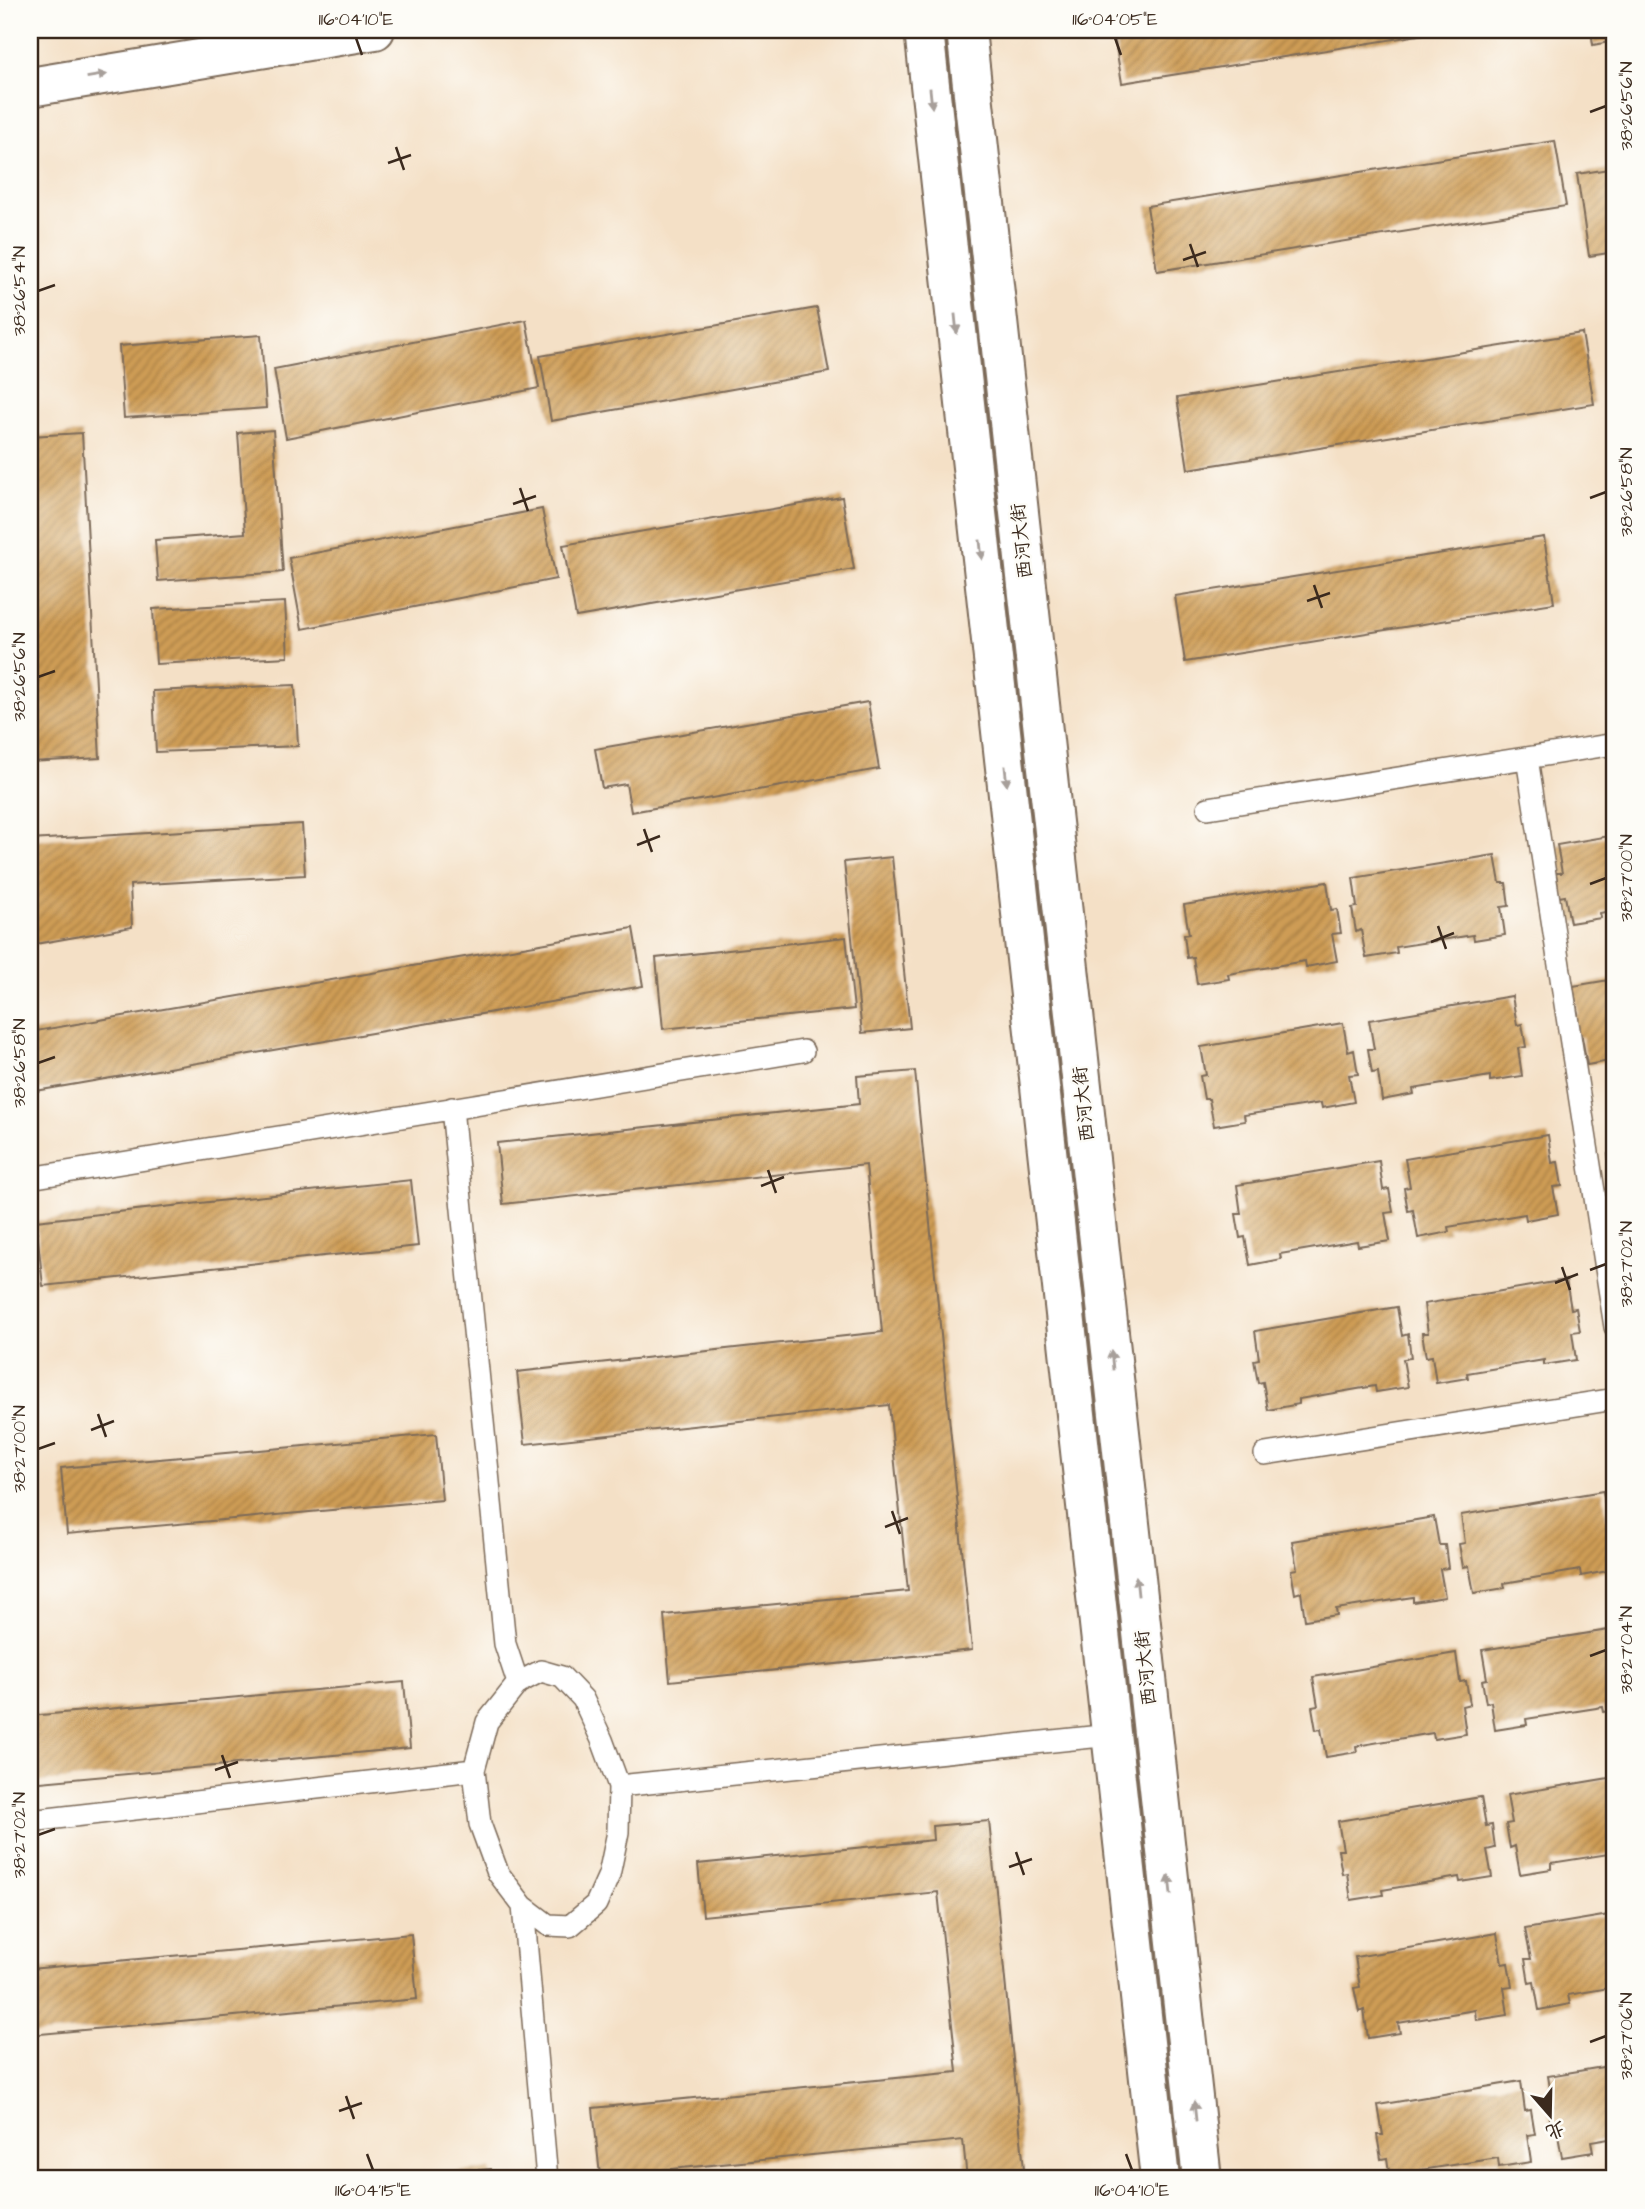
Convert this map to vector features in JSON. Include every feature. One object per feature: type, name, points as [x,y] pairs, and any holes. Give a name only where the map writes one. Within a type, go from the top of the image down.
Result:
[{"type":"street","points":[[30,87],[376,30]]},
{"type":"street","points":[[924,30],[1160,2179]]},
{"type":"street","name":"西河大街","points":[[966,30],[1202,2179]]},
{"type":"lane","points":[[1208,808],[1615,744]]},
{"type":"lane","points":[[1527,758],[1615,1327]]},
{"type":"lane","points":[[30,1178],[803,1051]]},
{"type":"lane","points":[[452,1108],[505,1644],[518,1683]]},
{"type":"lane","points":[[1265,1454],[1615,1399]]},
{"type":"lane","points":[[541,1671],[562,1677],[583,1699],[619,1786],[618,1832],[609,1875],[596,1904],[570,1926],[548,1925],[523,1906],[498,1873],[480,1824],[474,1770],[487,1722],[518,1683],[541,1671]]},
{"type":"lane","points":[[619,1786],[1111,1735]]},
{"type":"lane","points":[[30,1821],[474,1770]]},
{"type":"lane","points":[[523,1906],[547,2179]]},
{"type":"building","points":[[1113,30],[1444,30],[1444,31],[1122,83]]},
{"type":"building","points":[[1591,30],[1615,30],[1615,41],[1593,45]]},
{"type":"building","points":[[1555,141],[1566,206],[1157,271],[1147,206]]},
{"type":"building","points":[[1615,168],[1615,252],[1589,256],[1577,174]]},
{"type":"building","points":[[817,308],[829,372],[551,421],[540,356]]},
{"type":"building","points":[[526,320],[539,388],[286,438],[274,369]]},
{"type":"building","points":[[1582,333],[1594,404],[1188,469],[1177,398]]},
{"type":"building","points":[[261,335],[266,408],[124,418],[119,346]]},
{"type":"building","points":[[1615,338],[1615,368],[1614,368],[1609,339]]},
{"type":"building","points":[[273,430],[283,572],[158,581],[155,540],[245,533],[238,433]]},
{"type":"building","points":[[82,433],[100,758],[30,762],[30,436]]},
{"type":"building","points":[[842,497],[854,569],[576,617],[563,545]]},
{"type":"building","points":[[542,509],[556,579],[302,629],[289,558]]},
{"type":"building","points":[[1544,537],[1554,603],[1185,662],[1175,596]]},
{"type":"building","points":[[285,602],[288,657],[156,664],[153,609]]},
{"type":"building","points":[[295,685],[298,746],[156,752],[153,691]]},
{"type":"building","points":[[868,702],[879,769],[631,812],[626,784],[602,788],[595,749]]},
{"type":"building","points":[[302,824],[305,875],[130,885],[132,927],[30,945],[30,840]]},
{"type":"building","points":[[1615,835],[1615,910],[1600,913],[1601,918],[1570,923],[1565,896],[1559,897],[1556,873],[1562,873],[1557,845]]},
{"type":"building","points":[[1495,855],[1500,883],[1506,883],[1509,906],[1501,907],[1505,935],[1474,940],[1473,935],[1396,947],[1397,953],[1366,958],[1361,930],[1356,932],[1352,908],[1357,907],[1353,878]]},
{"type":"building","points":[[892,857],[910,1028],[862,1033],[844,862]]},
{"type":"building","points":[[1327,882],[1331,910],[1337,909],[1341,933],[1332,934],[1337,961],[1306,967],[1305,961],[1228,974],[1229,979],[1197,984],[1193,957],[1187,958],[1184,935],[1189,934],[1184,905]]},
{"type":"building","points":[[633,928],[643,986],[30,1092],[30,1032]]},
{"type":"building","points":[[846,937],[854,1009],[663,1029],[656,958]]},
{"type":"building","points":[[1615,979],[1615,1060],[1587,1065],[1582,1037],[1576,1038],[1572,1015],[1578,1014],[1573,986]]},
{"type":"building","points":[[1512,996],[1517,1025],[1522,1024],[1526,1047],[1518,1048],[1522,1076],[1490,1081],[1490,1076],[1413,1089],[1414,1094],[1382,1100],[1378,1072],[1372,1073],[1368,1049],[1374,1049],[1369,1020]]},
{"type":"building","points":[[1343,1023],[1348,1052],[1354,1050],[1358,1074],[1349,1075],[1354,1102],[1322,1108],[1321,1103],[1244,1115],[1245,1121],[1214,1126],[1209,1099],[1204,1099],[1200,1076],[1206,1075],[1201,1047]]},
{"type":"building","points":[[915,1071],[972,1650],[670,1681],[664,1615],[908,1591],[889,1405],[525,1444],[517,1372],[882,1332],[866,1165],[503,1204],[497,1143],[859,1104],[857,1076]]},
{"type":"building","points":[[1615,1123],[1615,1176],[1612,1177],[1608,1154],[1614,1152],[1609,1124]]},
{"type":"building","points":[[1548,1135],[1552,1163],[1558,1162],[1562,1186],[1553,1187],[1558,1214],[1526,1220],[1525,1214],[1448,1227],[1449,1232],[1418,1238],[1413,1210],[1408,1211],[1404,1188],[1410,1187],[1405,1159]]},
{"type":"building","points":[[1379,1161],[1383,1190],[1389,1189],[1393,1212],[1385,1213],[1390,1241],[1358,1246],[1357,1241],[1280,1254],[1281,1259],[1250,1265],[1245,1237],[1240,1238],[1236,1214],[1241,1214],[1237,1185]]},
{"type":"building","points":[[411,1180],[418,1246],[43,1286],[36,1221]]},
{"type":"building","points":[[1566,1280],[1571,1309],[1576,1308],[1580,1331],[1572,1332],[1576,1360],[1544,1365],[1544,1360],[1467,1373],[1468,1378],[1436,1383],[1432,1356],[1426,1357],[1422,1333],[1428,1333],[1424,1304]]},
{"type":"building","points":[[1397,1307],[1402,1336],[1408,1334],[1411,1358],[1403,1359],[1408,1387],[1376,1392],[1375,1386],[1299,1399],[1299,1404],[1268,1410],[1263,1382],[1258,1383],[1254,1360],[1259,1359],[1255,1331]]},
{"type":"building","points":[[436,1434],[442,1500],[67,1534],[61,1468]]},
{"type":"building","points":[[1603,1491],[1607,1519],[1613,1518],[1615,1531],[1615,1541],[1609,1543],[1613,1570],[1581,1576],[1580,1570],[1504,1583],[1505,1588],[1474,1593],[1469,1566],[1463,1567],[1459,1544],[1465,1543],[1461,1515]]},
{"type":"building","points":[[1434,1517],[1439,1545],[1445,1545],[1448,1568],[1440,1569],[1445,1597],[1413,1602],[1413,1597],[1336,1609],[1337,1615],[1305,1620],[1301,1592],[1295,1594],[1291,1570],[1297,1569],[1292,1541]]},
{"type":"building","points":[[1615,1629],[1615,1710],[1604,1712],[1603,1707],[1526,1719],[1527,1725],[1495,1730],[1491,1702],[1486,1703],[1482,1680],[1487,1679],[1482,1650]]},
{"type":"building","points":[[1456,1653],[1460,1682],[1466,1681],[1470,1704],[1462,1706],[1466,1734],[1434,1739],[1433,1733],[1356,1746],[1357,1752],[1326,1757],[1321,1729],[1316,1730],[1312,1707],[1318,1706],[1313,1677]]},
{"type":"building","points":[[404,1682],[410,1748],[30,1783],[30,1716]]},
{"type":"building","points":[[1615,1777],[1615,1853],[1551,1863],[1551,1869],[1520,1874],[1515,1846],[1510,1848],[1506,1824],[1512,1823],[1507,1795]]},
{"type":"building","points":[[1481,1797],[1486,1826],[1492,1825],[1495,1848],[1487,1850],[1492,1877],[1460,1882],[1459,1877],[1382,1890],[1383,1895],[1351,1900],[1347,1873],[1342,1874],[1338,1850],[1343,1850],[1338,1821]]},
{"type":"building","points":[[989,1821],[1025,2179],[967,2179],[963,2140],[600,2176],[593,2108],[957,2072],[938,1892],[703,1916],[698,1864],[933,1840],[932,1826]]},
{"type":"building","points":[[1615,1914],[1615,1987],[1568,1995],[1570,2004],[1539,2010],[1534,1982],[1529,1983],[1525,1959],[1531,1959],[1525,1929]]},
{"type":"building","points":[[1497,1933],[1502,1964],[1508,1963],[1512,1986],[1504,1987],[1508,2015],[1476,2020],[1475,2010],[1398,2023],[1400,2033],[1368,2038],[1364,2010],[1359,2012],[1354,1988],[1360,1987],[1355,1957]]},
{"type":"building","points":[[411,1934],[417,1999],[30,2035],[30,1969]]},
{"type":"building","points":[[1615,2065],[1615,2138],[1591,2142],[1593,2152],[1562,2157],[1557,2130],[1552,2130],[1548,2108],[1553,2106],[1548,2076]]},
{"type":"building","points":[[1521,2081],[1525,2111],[1531,2110],[1535,2134],[1527,2135],[1531,2162],[1499,2167],[1498,2158],[1421,2170],[1423,2179],[1390,2179],[1387,2158],[1381,2159],[1377,2135],[1383,2135],[1378,2105]]},
{"type":"building","points":[[491,2169],[492,2179],[399,2179],[399,2177]]}]
